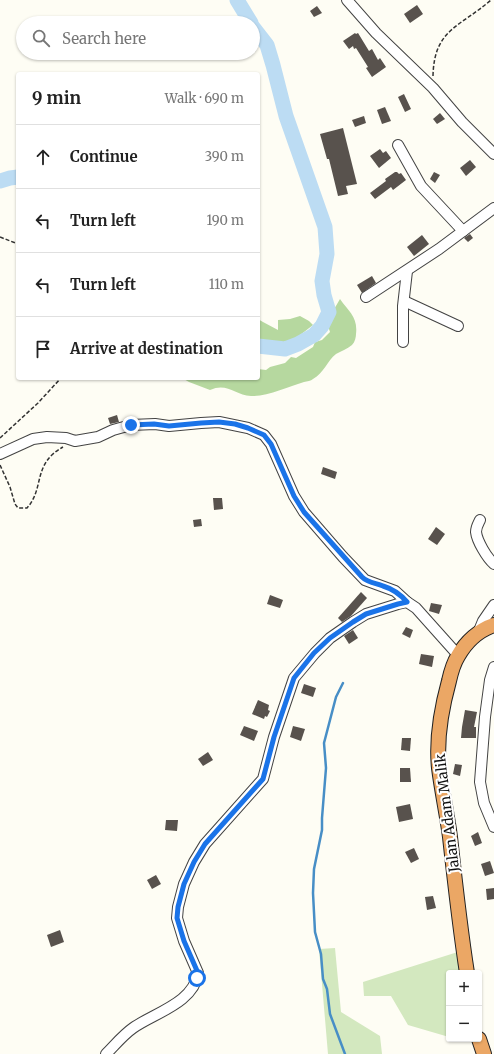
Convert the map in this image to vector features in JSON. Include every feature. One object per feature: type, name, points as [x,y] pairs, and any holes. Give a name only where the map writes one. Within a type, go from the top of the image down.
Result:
[{"type":"highway","name":"Jalan Adam Malik","points":[[467,970],[459,920],[450,835],[440,773],[438,741],[447,688],[453,664],[465,645],[478,633],[494,625]]},
{"type":"highway","points":[[480,1042],[484,1054]]},
{"type":"street","points":[[347,0],[376,33],[433,88],[494,154]]},
{"type":"street","points":[[398,145],[420,186],[463,231]]},
{"type":"street","points":[[366,297],[407,271],[494,208]]},
{"type":"street","points":[[403,342],[404,301],[407,271]]},
{"type":"street","points":[[404,301],[458,326]]},
{"type":"street","points":[[0,454],[33,439],[47,437],[66,438],[75,441],[98,437],[113,430],[131,425],[154,424],[169,426],[219,422],[235,424],[264,435],[271,444],[294,496],[310,519],[362,577],[372,583],[395,591],[416,608],[458,655]]},
{"type":"street","points":[[480,520],[477,526],[477,536],[488,558],[494,564]]},
{"type":"street","points":[[106,1054],[134,1028],[180,1000],[188,993],[197,978],[198,973],[184,941],[177,918],[178,907],[184,884],[194,862],[205,844],[263,779],[274,737],[294,678],[330,638],[353,622],[366,614],[407,602]]},
{"type":"street","points":[[478,633],[483,621],[494,605]]},
{"type":"street","points":[[494,667],[490,680],[485,717],[480,782],[484,803],[494,828]]},
{"type":"path","points":[[433,88],[434,62],[438,47],[444,37],[450,30],[477,12],[491,0]]},
{"type":"path","points":[[0,237],[16,243]]},
{"type":"path","points":[[0,438],[59,380]]},
{"type":"path","points":[[0,465],[10,487],[14,504],[18,508],[27,508],[33,501],[40,473],[48,459],[60,449],[75,441]]},
{"type":"green space","points":[[340,299],[350,311],[356,323],[355,340],[348,348],[336,354],[320,374],[311,380],[271,393],[251,396],[240,394],[221,387],[210,390],[186,380],[260,380],[260,369],[266,370],[270,367],[285,363],[291,357],[296,358],[313,347],[315,342],[322,340],[330,332],[328,326],[333,311]]},
{"type":"green space","points":[[300,316],[313,325],[286,346],[270,353],[260,353],[260,320],[278,330],[278,320]]},
{"type":"green space","points":[[335,948],[341,1012],[380,1036],[382,1054],[328,1054],[319,949]]},
{"type":"green space","points":[[464,950],[467,970],[446,970],[446,1036],[408,1025],[391,996],[364,996],[363,982]]},
{"type":"building","points":[[417,5],[423,14],[410,23],[404,14]]},
{"type":"building","points":[[317,6],[322,13],[314,17],[310,11]]},
{"type":"building","points":[[355,33],[358,33],[369,51],[372,49],[378,60],[380,58],[386,67],[372,77],[366,68],[368,67],[356,48],[354,49],[353,46],[349,49],[343,41]]},
{"type":"building","points":[[404,94],[411,109],[405,112],[398,97]]},
{"type":"building","points":[[385,107],[391,121],[382,124],[377,110]]},
{"type":"building","points":[[440,113],[445,119],[437,124],[433,119]]},
{"type":"building","points":[[364,116],[366,123],[355,127],[352,120]]},
{"type":"building","points":[[343,128],[357,184],[346,186],[348,194],[338,196],[329,159],[327,159],[320,134]]},
{"type":"building","points":[[380,149],[383,153],[386,151],[391,158],[379,168],[370,156]]},
{"type":"building","points":[[470,160],[476,167],[466,176],[460,168]]},
{"type":"building","points":[[395,172],[399,174],[401,173],[406,180],[393,190],[391,187],[375,199],[370,193]]},
{"type":"building","points":[[434,172],[440,175],[435,183],[430,179]]},
{"type":"building","points":[[470,234],[473,238],[468,242],[464,238]]},
{"type":"building","points":[[422,235],[429,244],[414,256],[407,247]]},
{"type":"building","points":[[372,276],[376,283],[362,293],[357,285]]},
{"type":"building","points":[[117,415],[119,422],[110,424],[108,418]]},
{"type":"building","points":[[323,467],[337,472],[335,479],[321,474]]},
{"type":"building","points":[[213,498],[222,498],[223,509],[214,510]]},
{"type":"building","points":[[201,519],[202,526],[194,527],[193,520]]},
{"type":"building","points":[[436,527],[445,534],[437,545],[428,539]]},
{"type":"building","points":[[361,592],[367,598],[351,616],[342,622],[338,618]]},
{"type":"building","points":[[270,595],[283,600],[280,608],[267,604]]},
{"type":"building","points":[[431,603],[442,605],[439,614],[429,611]]},
{"type":"building","points":[[406,627],[413,630],[410,638],[402,634]]},
{"type":"building","points":[[353,630],[358,638],[349,644],[344,636]]},
{"type":"building","points":[[421,654],[434,656],[432,667],[419,664]]},
{"type":"building","points":[[304,684],[316,688],[313,697],[301,693]]},
{"type":"building","points":[[258,700],[269,705],[268,710],[270,711],[264,719],[252,714]]},
{"type":"building","points":[[465,710],[477,712],[474,727],[476,727],[476,738],[461,738]]},
{"type":"building","points":[[244,726],[258,731],[254,741],[240,735]]},
{"type":"building","points":[[293,726],[305,729],[301,741],[290,737]]},
{"type":"building","points":[[402,738],[411,738],[410,751],[401,750]]},
{"type":"building","points":[[208,752],[213,760],[203,766],[198,759]]},
{"type":"building","points":[[455,764],[462,765],[460,776],[453,774]]},
{"type":"building","points":[[400,768],[410,768],[411,782],[400,782]]},
{"type":"building","points":[[410,804],[413,819],[399,822],[396,807]]},
{"type":"building","points":[[166,820],[178,820],[177,831],[165,830]]},
{"type":"building","points":[[478,832],[482,843],[475,846],[471,836]]},
{"type":"building","points":[[414,848],[419,859],[411,863],[405,852]]},
{"type":"building","points":[[490,861],[494,873],[485,876],[481,864]]},
{"type":"building","points":[[156,875],[161,884],[152,889],[147,880]]},
{"type":"building","points":[[494,888],[494,899],[487,900],[486,889]]},
{"type":"building","points":[[433,896],[436,908],[427,910],[425,897]]},
{"type":"building","points":[[60,930],[64,942],[51,947],[47,935]]},
{"type":"waterway","points":[[237,0],[247,16]]},
{"type":"waterway","points":[[260,36],[267,45],[286,116],[325,227],[327,254],[322,281],[329,312],[322,326],[314,335],[298,344],[285,349],[260,346]]},
{"type":"waterway","points":[[0,181],[16,177]]},
{"type":"waterway","points":[[343,683],[336,697],[324,743],[326,768],[322,830],[314,869],[313,893],[315,932],[321,954],[323,979],[327,989],[330,1014],[345,1054]]},
{"type":"route","points":[[131,425],[154,424],[169,426],[219,422],[235,424],[264,435],[271,444],[294,496],[304,512],[365,580],[395,591],[407,602],[366,614],[353,622],[330,638],[314,653],[294,678],[274,737],[266,773],[263,779],[253,792],[239,804],[205,844],[194,862],[184,884],[178,907],[177,918],[188,952],[198,973],[197,978]]}]
